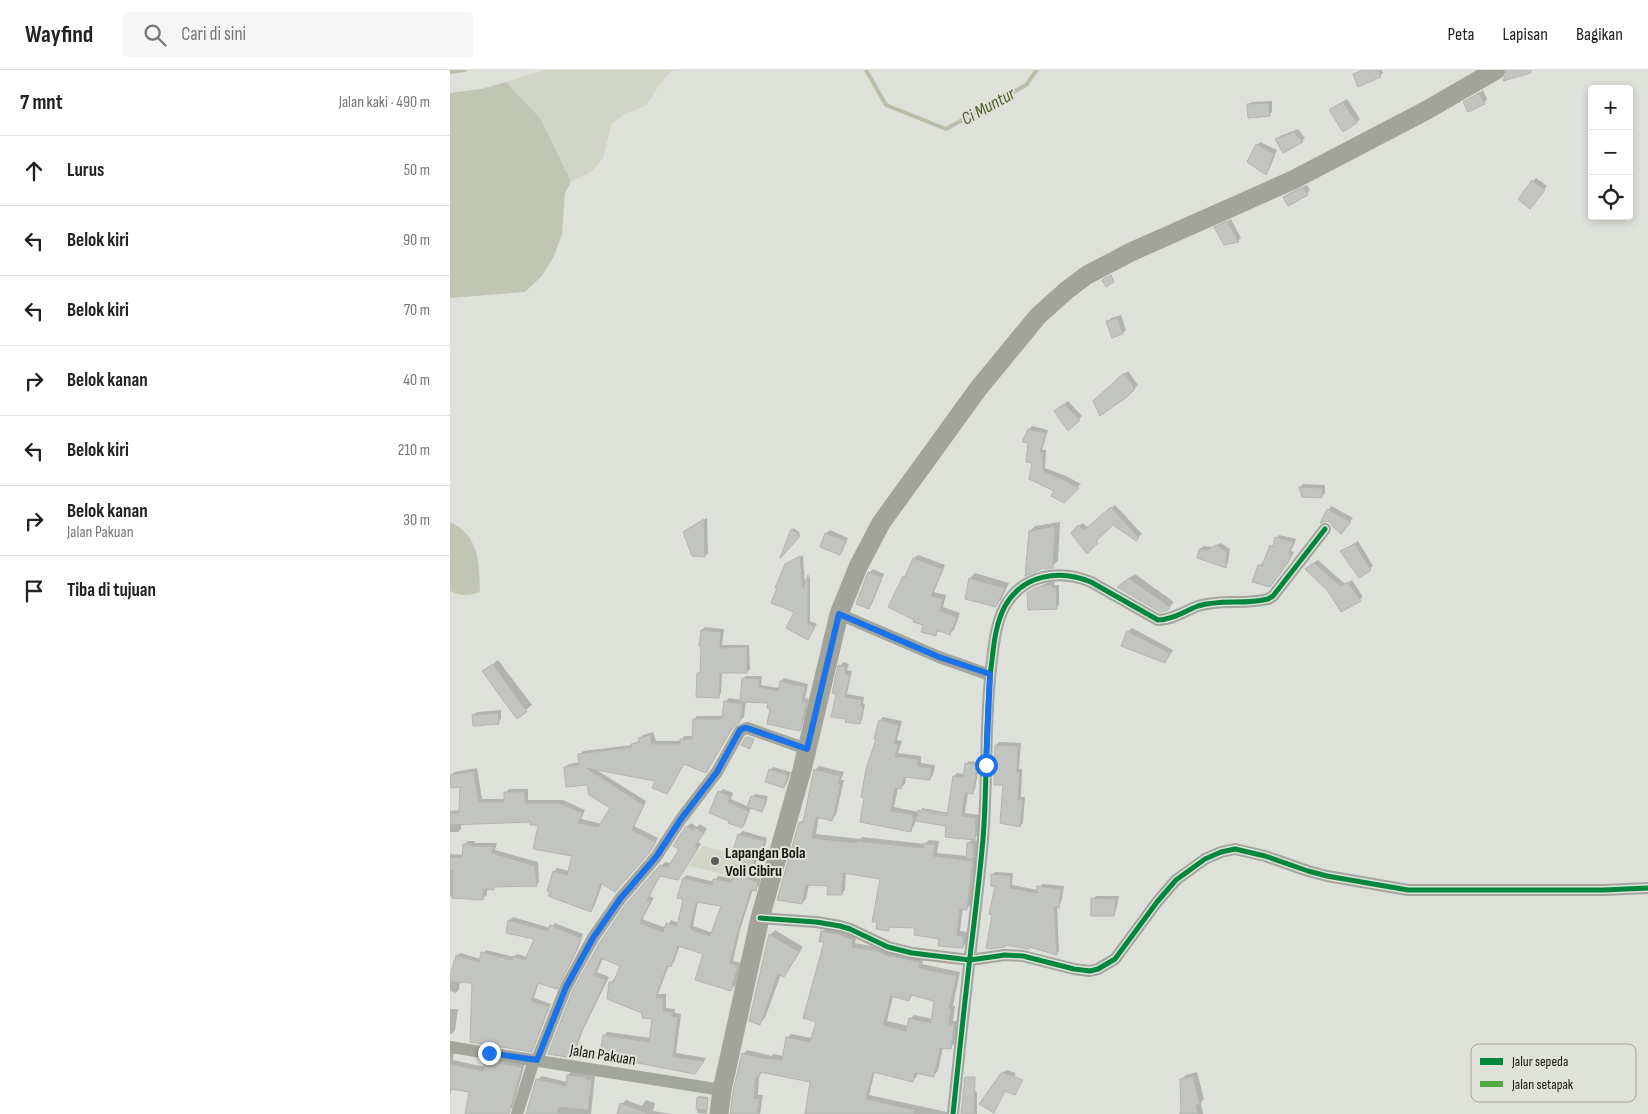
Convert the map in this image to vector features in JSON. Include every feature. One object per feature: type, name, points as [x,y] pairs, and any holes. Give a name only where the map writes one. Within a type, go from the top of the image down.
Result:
[{"type":"main road","points":[[719,1114],[722,1090],[760,918],[807,749],[839,614],[858,567],[881,523],[983,382],[1038,316],[1087,275],[1132,252],[1294,180],[1426,110],[1496,70]]},
{"type":"street","points":[[953,1114],[983,837],[990,674],[994,637],[999,618],[1006,605],[1013,594],[1023,585],[1040,577],[1067,575],[1081,578],[1152,617],[1163,620],[1205,604],[1263,600],[1271,598],[1325,528]]},
{"type":"street","points":[[839,614],[939,657],[990,674]]},
{"type":"street","points":[[517,1114],[536,1060],[566,987],[593,938],[616,905],[656,857],[681,819],[717,772],[740,730],[747,728],[807,749]]},
{"type":"street","points":[[760,918],[828,924],[850,929],[878,943],[901,950],[970,960],[1006,955],[1023,956],[1082,971],[1098,969],[1115,959],[1157,902],[1176,880],[1205,859],[1221,852],[1235,849],[1248,851],[1327,876],[1408,890],[1604,890],[1648,888]]},
{"type":"street","name":"Jalan Pakuan","points":[[450,1047],[722,1090]]},
{"type":"green space","points":[[544,70],[674,70],[670,72],[658,87],[646,106],[626,113],[612,123],[603,158],[592,171],[571,182],[541,119],[506,82]]},
{"type":"green space","points":[[506,82],[541,119],[571,182],[565,193],[562,234],[554,256],[542,276],[525,292],[450,298],[450,93],[481,89]]},
{"type":"green space","points":[[450,522],[467,535],[476,551],[480,592],[465,595],[450,591]]},
{"type":"green space","name":"Lapangan Bola Voli Cibiru","points":[[702,846],[740,855],[732,876],[688,866]]},
{"type":"building","points":[[1363,70],[1377,70],[1381,77],[1358,87],[1353,74]]},
{"type":"building","points":[[1507,70],[1531,70],[1531,73],[1503,81]]},
{"type":"building","points":[[1479,93],[1485,104],[1468,112],[1463,102]]},
{"type":"building","points":[[1343,102],[1357,123],[1343,132],[1329,110]]},
{"type":"building","points":[[1269,103],[1270,116],[1248,118],[1247,104]]},
{"type":"building","points":[[1294,132],[1303,142],[1283,153],[1275,139]]},
{"type":"building","points":[[1256,144],[1274,154],[1266,175],[1247,162]]},
{"type":"building","points":[[1532,180],[1545,190],[1530,209],[1518,199]]},
{"type":"building","points":[[1303,187],[1308,195],[1288,206],[1283,197]]},
{"type":"building","points":[[1227,221],[1239,242],[1224,245],[1214,227]]},
{"type":"building","points":[[1111,275],[1114,282],[1106,287],[1102,280]]},
{"type":"building","points":[[1118,318],[1123,334],[1112,338],[1106,321]]},
{"type":"building","points":[[1124,373],[1135,389],[1100,416],[1093,401]]},
{"type":"building","points":[[1064,404],[1080,420],[1068,431],[1054,411]]},
{"type":"building","points":[[1028,429],[1046,433],[1040,452],[1043,453],[1043,471],[1079,488],[1064,503],[1051,496],[1054,491],[1029,479],[1032,463],[1026,462],[1028,443],[1022,442]]},
{"type":"building","points":[[1299,487],[1322,488],[1322,498],[1302,497]]},
{"type":"building","points":[[1111,507],[1139,538],[1136,541],[1113,525],[1096,541],[1098,543],[1087,554],[1071,533],[1078,525],[1084,530]]},
{"type":"building","points":[[1327,509],[1351,522],[1341,534],[1330,522],[1320,523]]},
{"type":"building","points":[[704,519],[705,557],[692,556],[683,532]]},
{"type":"building","points":[[1055,526],[1053,568],[1041,569],[1025,576],[1029,531]]},
{"type":"building","points":[[791,529],[798,533],[799,538],[780,558]]},
{"type":"building","points":[[825,533],[846,541],[840,555],[820,547]]},
{"type":"building","points":[[1275,537],[1294,542],[1289,554],[1292,555],[1270,587],[1252,582],[1258,565],[1262,566],[1270,545],[1273,547]]},
{"type":"building","points":[[1355,544],[1371,570],[1359,578],[1340,551]]},
{"type":"building","points":[[1217,545],[1227,552],[1226,568],[1197,558],[1199,549],[1207,550]]},
{"type":"building","points":[[800,556],[803,588],[808,575],[808,623],[815,627],[808,640],[786,628],[794,612],[771,603],[785,564]]},
{"type":"building","points":[[913,558],[943,569],[931,596],[943,599],[940,611],[957,617],[950,635],[937,630],[936,636],[921,632],[923,625],[913,622],[914,620],[888,607],[903,576],[905,577]]},
{"type":"building","points":[[1314,563],[1341,586],[1348,582],[1361,601],[1341,612],[1327,590],[1305,569]]},
{"type":"building","points":[[868,572],[882,577],[869,609],[856,604]]},
{"type":"building","points":[[969,578],[1005,588],[996,607],[965,599]]},
{"type":"building","points":[[1129,578],[1170,607],[1168,610],[1160,612],[1117,587]]},
{"type":"building","points":[[1052,584],[1052,588],[1056,587],[1057,609],[1028,610],[1027,593],[1035,588]]},
{"type":"building","points":[[701,630],[721,632],[720,648],[747,647],[747,673],[720,673],[719,698],[696,697],[697,673],[700,673],[701,647],[699,646]]},
{"type":"building","points":[[1127,631],[1170,653],[1165,663],[1121,646]]},
{"type":"building","points":[[493,664],[527,712],[517,719],[482,671]]},
{"type":"building","points":[[838,665],[846,667],[845,673],[850,675],[845,697],[862,700],[860,706],[863,707],[860,724],[845,722],[846,719],[831,717],[836,694],[832,693]]},
{"type":"building","points":[[742,678],[759,679],[759,687],[778,691],[780,681],[806,687],[802,701],[807,702],[800,731],[767,724],[770,709],[767,708],[768,703],[740,702]]},
{"type":"building","points":[[724,701],[743,704],[740,722],[733,727],[706,773],[684,764],[667,794],[652,788],[655,781],[586,768],[644,805],[632,830],[656,842],[650,852],[615,892],[601,883],[591,912],[548,896],[550,892],[547,891],[553,871],[567,875],[572,856],[533,849],[538,825],[530,825],[530,822],[450,825],[450,813],[459,813],[460,787],[451,788],[450,775],[474,771],[479,802],[504,802],[504,792],[525,792],[525,803],[559,803],[583,813],[578,823],[598,827],[610,808],[589,795],[587,785],[566,787],[564,767],[579,765],[578,754],[632,747],[631,744],[639,742],[638,738],[650,735],[652,744],[680,744],[680,739],[692,739],[693,719],[722,719]]},
{"type":"building","points":[[498,713],[499,724],[473,726],[472,715]]},
{"type":"building","points":[[879,720],[899,725],[894,743],[899,745],[895,756],[918,759],[918,766],[932,768],[930,780],[904,777],[901,789],[895,788],[891,811],[914,815],[911,832],[860,822],[864,798],[861,797],[866,769],[876,739],[874,739]]},
{"type":"building","points":[[746,737],[754,739],[750,749],[741,745]]},
{"type":"building","points":[[995,745],[1018,746],[1017,772],[1020,772],[1018,800],[1023,800],[1020,827],[1000,823],[1003,785],[994,785]]},
{"type":"building","points":[[965,763],[977,765],[973,794],[965,793],[962,816],[976,818],[975,840],[945,837],[946,826],[916,821],[918,810],[947,816],[953,776],[963,777]]},
{"type":"building","points":[[769,769],[788,775],[784,788],[765,782]]},
{"type":"building","points":[[814,769],[840,776],[838,784],[841,784],[832,821],[816,817],[812,838],[923,848],[924,843],[935,845],[933,856],[973,861],[967,910],[960,909],[957,935],[964,936],[963,948],[938,946],[939,939],[914,935],[915,928],[889,927],[889,931],[876,929],[877,922],[872,922],[880,879],[843,873],[842,895],[827,895],[828,886],[806,885],[802,904],[777,900],[799,822],[803,823]]},
{"type":"building","points":[[718,791],[730,796],[728,802],[749,811],[742,828],[709,813]]},
{"type":"building","points":[[751,796],[766,799],[762,812],[747,807]]},
{"type":"building","points":[[686,826],[693,830],[695,827],[704,833],[695,846],[698,848],[678,880],[660,876],[647,900],[651,902],[640,923],[663,932],[666,923],[677,926],[683,899],[677,898],[683,878],[712,885],[713,879],[731,882],[742,854],[733,851],[738,834],[765,841],[760,859],[756,858],[749,879],[758,882],[756,891],[751,890],[737,935],[730,964],[738,966],[731,991],[695,980],[703,954],[678,946],[671,967],[667,966],[656,997],[663,998],[663,1011],[672,1012],[672,1016],[678,1017],[673,1057],[704,1061],[695,1074],[627,1061],[628,1059],[600,1056],[603,1035],[649,1042],[652,1019],[642,1018],[642,1013],[607,999],[609,982],[613,983],[620,966],[601,958],[594,975],[606,980],[580,1035],[572,1058],[548,1054],[573,990],[600,942],[626,904],[660,865],[668,867],[679,849],[673,846]],"holes":[[[696,902],[721,906],[710,936],[690,929]]]},
{"type":"building","points":[[967,843],[974,843],[973,859],[966,859]]},
{"type":"building","points":[[463,844],[494,846],[492,853],[535,866],[537,886],[494,887],[494,890],[484,889],[483,900],[452,898],[453,870],[450,870],[450,857],[462,858]]},
{"type":"building","points":[[991,874],[1011,876],[1010,888],[1037,893],[1037,886],[1061,889],[1059,908],[1054,907],[1057,955],[1029,947],[1029,949],[1005,945],[1005,947],[986,948],[992,915],[989,914],[995,887],[991,886]]},
{"type":"building","points":[[1091,898],[1116,899],[1114,916],[1091,916]]},
{"type":"building","points":[[508,920],[548,931],[550,925],[581,938],[557,989],[538,983],[531,1001],[549,1007],[532,1052],[470,1042],[472,983],[450,982],[450,975],[456,955],[479,962],[481,952],[512,960],[513,956],[525,960],[534,939],[506,933]]},
{"type":"building","points":[[821,931],[838,934],[853,940],[852,947],[878,951],[886,955],[920,962],[919,968],[957,976],[949,1009],[951,1010],[949,1024],[954,1025],[951,1049],[940,1048],[934,1077],[915,1073],[913,1082],[873,1072],[866,1099],[915,1110],[914,1114],[805,1114],[810,1082],[760,1072],[759,1077],[756,1077],[754,1098],[760,1099],[757,1114],[730,1114],[742,1053],[767,1059],[782,1060],[786,1037],[810,1042],[816,1022],[803,1018],[824,942],[819,942]],"holes":[[[911,995],[934,1001],[931,1023],[909,1018],[906,1031],[883,1025],[891,996],[909,1001]]]},
{"type":"building","points":[[769,934],[799,952],[784,977],[778,974],[760,1025],[749,1021]]},
{"type":"building","points":[[485,1061],[522,1067],[509,1114],[465,1114],[469,1092],[450,1089],[450,1064],[483,1071]]},
{"type":"building","points":[[1002,1072],[1023,1080],[1015,1095],[1005,1091],[994,1113],[979,1104]]},
{"type":"building","points":[[567,1075],[586,1077],[585,1079],[592,1080],[588,1110],[559,1107],[557,1114],[526,1114],[536,1079],[566,1086]]},
{"type":"building","points":[[1193,1076],[1200,1105],[1196,1105],[1198,1114],[1181,1114],[1180,1079]]},
{"type":"building","points":[[965,1077],[975,1077],[974,1114],[961,1114]]},
{"type":"building","points":[[697,1097],[708,1098],[707,1110],[696,1109]]},
{"type":"building","points":[[620,1103],[647,1113],[647,1114],[617,1114]]},
{"type":"waterway","name":"Ci Muntur","points":[[450,72],[465,70]]},
{"type":"waterway","name":"Ci Muntur","points":[[866,70],[886,105],[946,129],[1026,85],[1037,70]]},
{"type":"marked path","points":[[537,1060],[566,987],[593,938],[620,899],[656,857],[681,819],[717,772],[740,731],[747,728],[807,749]]},
{"type":"cycle path","points":[[953,1114],[983,839],[990,682],[996,633],[999,619],[1005,606],[1022,587],[1032,581],[1055,575],[1079,578],[1091,582],[1158,620],[1173,617],[1207,604],[1251,602],[1268,599],[1273,596],[1325,529]]},
{"type":"cycle path","points":[[760,918],[816,922],[840,926],[888,947],[912,953],[970,960],[1005,955],[1023,956],[1074,969],[1090,971],[1098,969],[1115,959],[1157,902],[1176,880],[1205,859],[1221,852],[1235,849],[1265,856],[1327,876],[1408,890],[1604,890],[1648,888]]},
{"type":"place","name":"Lapangan Bola Voli Cibiru","points":[[715,861]]},
{"type":"route","points":[[489,1053],[537,1060],[566,987],[593,938],[620,899],[656,857],[681,819],[717,772],[740,730],[747,728],[807,749],[839,614],[939,657],[990,674],[986,765]]}]
